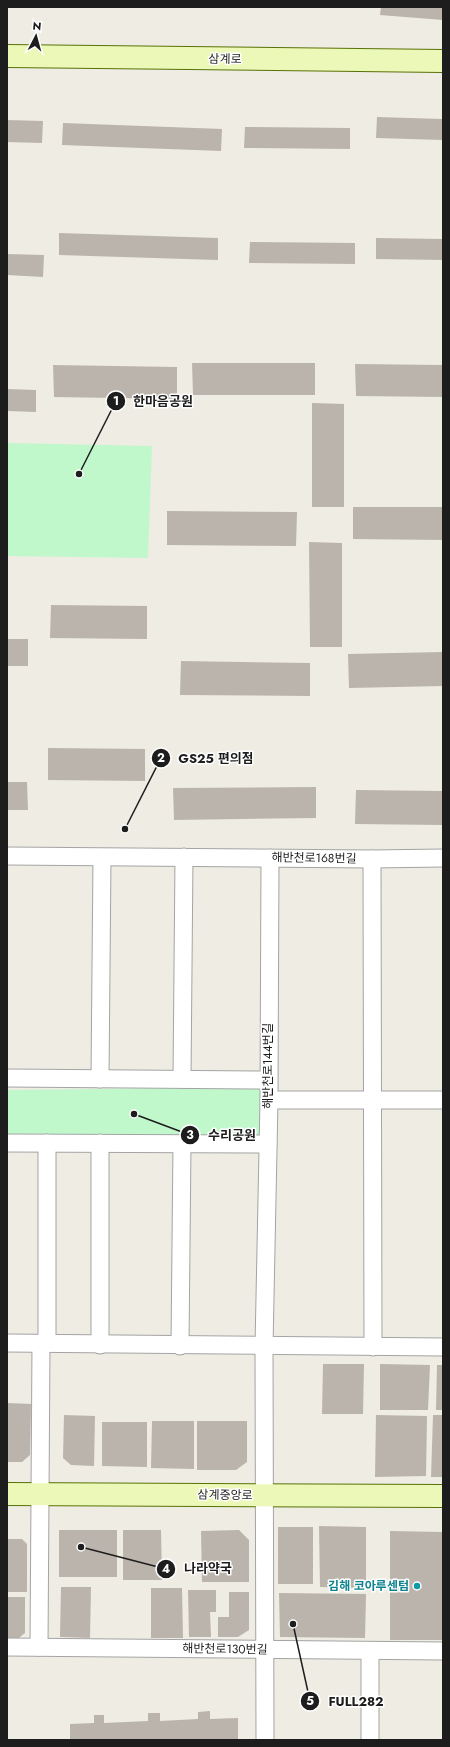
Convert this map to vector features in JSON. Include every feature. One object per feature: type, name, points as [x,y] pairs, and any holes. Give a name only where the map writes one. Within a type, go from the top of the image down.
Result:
[{"type":"main road","name":"삼계로","points":[[7,56],[443,61]]},
{"type":"main road","name":"삼계중앙로","points":[[7,1494],[443,1496]]},
{"type":"street","name":"해반천로168번길","points":[[7,856],[102,858],[443,858]]},
{"type":"street","points":[[182,1079],[184,857]]},
{"type":"street","points":[[100,1079],[102,858]]},
{"type":"street","name":"해반천로144번길","points":[[265,1740],[264,1346],[269,1100],[270,858]]},
{"type":"street","points":[[372,859],[373,1347]]},
{"type":"street","points":[[7,1078],[268,1080]]},
{"type":"street","points":[[269,1100],[443,1100]]},
{"type":"street","points":[[7,1143],[268,1144]]},
{"type":"street","points":[[39,1647],[39,1494],[44,1344],[47,1143]]},
{"type":"street","points":[[100,1143],[100,1345]]},
{"type":"street","points":[[180,1346],[182,1144]]},
{"type":"street","points":[[7,1344],[443,1347]]},
{"type":"street","name":"해반천로130번길","points":[[7,1647],[443,1651]]},
{"type":"street","points":[[370,1651],[370,1740]]},
{"type":"green space","points":[[7,443],[152,446],[148,558],[7,556]]},
{"type":"green space","points":[[261,1087],[260,1138],[7,1139],[7,1090]]},
{"type":"building","points":[[381,7],[443,7],[443,20],[380,15]]},
{"type":"building","points":[[377,117],[443,119],[443,140],[376,138]]},
{"type":"building","points":[[7,120],[43,121],[42,143],[7,142]]},
{"type":"building","points":[[63,123],[222,129],[221,151],[62,145]]},
{"type":"building","points":[[245,127],[350,128],[350,149],[244,148]]},
{"type":"building","points":[[59,233],[218,238],[218,260],[59,255]]},
{"type":"building","points":[[376,238],[443,239],[443,260],[376,259]]},
{"type":"building","points":[[250,242],[355,243],[355,264],[249,263]]},
{"type":"building","points":[[7,254],[44,255],[43,277],[7,275]]},
{"type":"building","points":[[192,363],[315,363],[315,395],[193,395]]},
{"type":"building","points":[[355,364],[443,365],[443,397],[356,396]]},
{"type":"building","points":[[53,365],[177,367],[177,399],[54,397]]},
{"type":"building","points":[[7,389],[36,390],[36,412],[7,411]]},
{"type":"building","points":[[312,403],[344,404],[344,507],[312,507]]},
{"type":"building","points":[[353,507],[443,507],[443,540],[353,539]]},
{"type":"building","points":[[167,511],[297,512],[296,546],[167,545]]},
{"type":"building","points":[[309,542],[342,543],[342,647],[310,647]]},
{"type":"building","points":[[51,605],[147,606],[147,639],[50,638]]},
{"type":"building","points":[[7,639],[28,639],[28,666],[7,666]]},
{"type":"building","points":[[443,652],[443,686],[349,688],[348,654]]},
{"type":"building","points":[[181,661],[310,663],[310,696],[180,695]]},
{"type":"building","points":[[48,748],[145,749],[145,781],[48,780]]},
{"type":"building","points":[[7,782],[27,782],[28,810],[7,810]]},
{"type":"building","points":[[316,787],[316,818],[174,820],[173,788]]},
{"type":"building","points":[[356,790],[443,791],[443,825],[355,824]]},
{"type":"building","points":[[323,1364],[364,1364],[363,1414],[322,1414]]},
{"type":"building","points":[[380,1364],[430,1365],[428,1410],[380,1410]]},
{"type":"building","points":[[437,1365],[443,1365],[443,1410],[436,1410]]},
{"type":"building","points":[[7,1403],[31,1404],[30,1455],[22,1462],[7,1462]]},
{"type":"building","points":[[64,1415],[95,1416],[94,1466],[71,1465],[63,1458]]},
{"type":"building","points":[[376,1415],[427,1416],[426,1476],[375,1477]]},
{"type":"building","points":[[433,1415],[443,1415],[443,1477],[431,1477]]},
{"type":"building","points":[[152,1421],[194,1421],[194,1469],[151,1468]]},
{"type":"building","points":[[197,1421],[247,1421],[247,1462],[236,1470],[197,1470]]},
{"type":"building","points":[[102,1422],[147,1422],[147,1467],[102,1466]]},
{"type":"building","points":[[319,1526],[366,1527],[366,1588],[320,1587]]},
{"type":"building","points":[[278,1527],[313,1527],[313,1584],[278,1584]]},
{"type":"building","points":[[59,1530],[117,1530],[117,1577],[59,1577]]},
{"type":"building","points":[[123,1530],[161,1530],[162,1580],[123,1580]]},
{"type":"building","points":[[239,1530],[249,1540],[249,1582],[202,1582],[201,1531]]},
{"type":"building","name":"김해 코아루센텀","points":[[390,1531],[443,1532],[443,1640],[390,1640]]},
{"type":"building","points":[[7,1539],[22,1539],[27,1544],[27,1592],[7,1592]]},
{"type":"building","points":[[61,1587],[91,1587],[90,1638],[60,1637]]},
{"type":"building","points":[[151,1588],[182,1588],[183,1638],[151,1638]]},
{"type":"building","points":[[188,1590],[216,1590],[216,1612],[210,1612],[211,1637],[189,1637]]},
{"type":"building","points":[[229,1592],[249,1592],[249,1630],[238,1637],[218,1637],[218,1617],[229,1617]]},
{"type":"building","points":[[279,1593],[366,1594],[365,1638],[280,1637]]},
{"type":"building","points":[[7,1597],[25,1597],[25,1633],[15,1641],[7,1641]]},
{"type":"building","points":[[210,1711],[210,1719],[238,1718],[238,1740],[70,1740],[70,1724],[94,1723],[94,1715],[104,1715],[104,1723],[148,1721],[148,1713],[160,1713],[160,1721],[198,1719],[198,1712]]},
{"type":"place","name":"한마음공원","points":[[79,474]]},
{"type":"place","name":"GS25 편의점","points":[[125,829]]},
{"type":"place","name":"수리공원","points":[[134,1114]]},
{"type":"place","name":"나라약국","points":[[81,1547]]},
{"type":"place","name":"김해 코아루센텀","points":[[417,1586]]},
{"type":"place","name":"FULL282","points":[[293,1624]]}]
